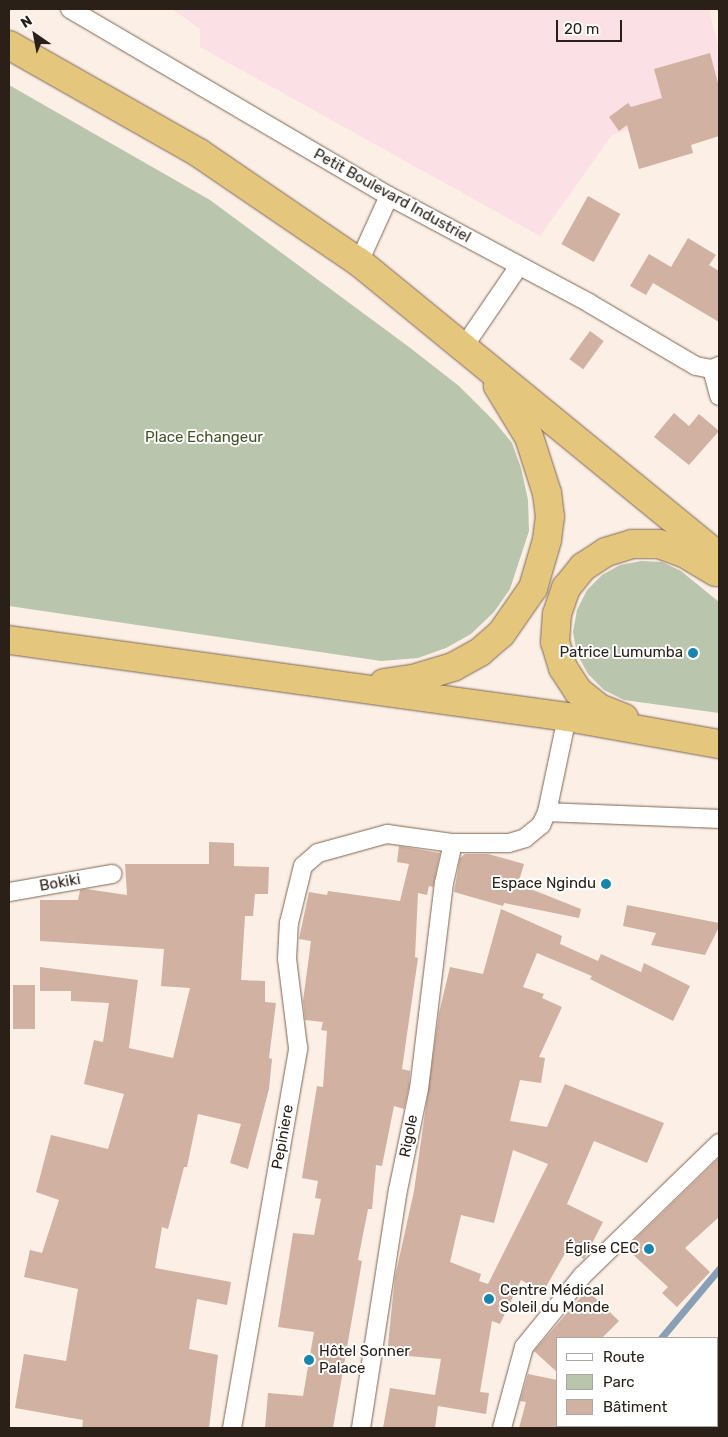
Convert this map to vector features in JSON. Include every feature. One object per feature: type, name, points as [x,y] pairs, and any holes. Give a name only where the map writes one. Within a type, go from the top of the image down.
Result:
[{"type":"highway","points":[[9,45],[198,153],[359,262],[719,557]]},
{"type":"highway","points":[[323,682],[386,683],[454,667],[480,652],[501,634],[533,588],[547,540],[547,493],[528,437],[473,356]]},
{"type":"highway","points":[[716,743],[599,708],[578,691],[563,668],[555,642],[557,614],[566,588],[583,567],[606,552],[632,544],[659,544],[684,553],[719,574]]},
{"type":"highway","points":[[9,640],[567,717],[716,743]]},
{"type":"street","name":"Petit Boulevard Industriel","points":[[70,9],[389,196],[590,302],[696,366],[716,368]]},
{"type":"street","points":[[359,262],[389,196]]},
{"type":"street","points":[[473,356],[519,266]]},
{"type":"street","points":[[716,368],[719,396]]},
{"type":"street","points":[[452,842],[509,843],[525,838],[541,825],[547,812],[567,717]]},
{"type":"street","points":[[547,812],[719,819]]},
{"type":"street","name":"Pepiniere","points":[[232,1428],[298,1048],[287,959],[288,923],[303,866],[318,853],[387,834],[452,842]]},
{"type":"street","name":"Rigole","points":[[361,1428],[398,1190],[418,1090],[444,883],[452,842]]},
{"type":"street","name":"Bokiki","points":[[9,892],[112,874]]},
{"type":"street","points":[[502,1428],[524,1347],[583,1274],[719,1143]]},
{"type":"shaded area","points":[[172,9],[709,9],[719,49],[719,103],[612,135],[540,236],[200,47],[200,29]]},
{"type":"green space","name":"Place Echangeur","points":[[9,85],[210,200],[409,347],[459,386],[494,421],[512,443],[521,468],[528,500],[529,531],[510,589],[494,612],[471,634],[446,648],[418,658],[381,661],[9,606]]},
{"type":"green space","points":[[641,561],[662,562],[681,571],[719,602],[719,713],[624,700],[604,690],[588,674],[577,654],[573,632],[577,610],[587,590],[602,575],[620,565]]},
{"type":"building","points":[[710,53],[719,87],[719,136],[691,145],[693,153],[639,169],[627,125],[619,131],[609,117],[628,103],[631,107],[662,98],[654,69]]},
{"type":"building","points":[[588,196],[620,214],[594,262],[561,244]]},
{"type":"building","points":[[688,238],[716,255],[709,265],[719,271],[719,322],[653,283],[646,295],[630,286],[649,254],[671,267]]},
{"type":"building","points":[[590,331],[604,341],[583,369],[569,359]]},
{"type":"building","points":[[674,413],[689,426],[699,414],[719,431],[689,465],[654,437]]},
{"type":"building","points":[[209,842],[234,843],[234,866],[269,867],[268,894],[255,894],[253,916],[245,916],[241,980],[265,981],[265,1002],[276,1003],[269,1058],[272,1059],[269,1089],[248,1169],[230,1163],[241,1124],[198,1114],[187,1167],[184,1167],[168,1229],[162,1227],[155,1268],[231,1282],[227,1305],[197,1299],[189,1349],[218,1355],[209,1428],[82,1428],[83,1420],[15,1408],[24,1354],[66,1361],[78,1289],[24,1277],[30,1250],[42,1253],[59,1200],[36,1192],[51,1135],[108,1149],[124,1094],[84,1084],[94,1040],[103,1042],[109,1003],[71,1001],[71,991],[40,991],[40,967],[138,980],[129,1048],[173,1058],[190,988],[161,986],[164,949],[40,941],[40,900],[78,900],[80,890],[86,889],[127,895],[125,864],[209,864]]},
{"type":"building","points":[[399,846],[440,853],[433,887],[429,886],[427,895],[418,893],[415,957],[418,958],[402,1069],[410,1071],[409,1087],[404,1109],[394,1106],[382,1166],[376,1165],[372,1209],[368,1209],[358,1260],[362,1261],[333,1428],[265,1428],[268,1393],[303,1396],[314,1332],[278,1327],[293,1233],[314,1235],[321,1199],[315,1198],[318,1181],[302,1178],[317,1086],[323,1087],[327,1031],[321,1030],[323,1022],[305,1020],[303,1001],[311,941],[299,939],[309,892],[327,895],[328,891],[400,901],[409,864],[397,862]]},
{"type":"building","points":[[465,854],[488,854],[524,864],[518,884],[581,909],[579,918],[504,903],[503,906],[454,892],[460,858]]},
{"type":"building","points":[[627,905],[719,923],[719,927],[705,955],[651,945],[656,933],[623,926]]},
{"type":"building","points":[[501,909],[562,936],[560,944],[598,961],[601,954],[641,972],[644,963],[690,986],[673,1021],[590,979],[592,976],[537,953],[523,987],[544,994],[542,998],[562,1007],[539,1057],[545,1058],[541,1083],[520,1080],[510,1121],[547,1127],[565,1084],[664,1123],[647,1163],[594,1141],[567,1204],[603,1222],[584,1259],[567,1250],[543,1292],[521,1280],[500,1324],[492,1321],[480,1392],[489,1393],[486,1414],[438,1406],[435,1428],[383,1428],[390,1388],[435,1395],[441,1359],[387,1354],[395,1277],[414,1191],[439,1013],[450,967],[483,974]],"holes":[[[513,1150],[548,1164],[488,1284],[479,1281],[481,1274],[450,1262],[461,1215],[494,1223]]]},
{"type":"building","points":[[13,985],[35,985],[35,1029],[13,1029]]},
{"type":"building","points":[[719,1158],[719,1217],[685,1248],[710,1272],[677,1307],[662,1293],[668,1287],[626,1248]]},
{"type":"building","points":[[587,1290],[619,1321],[603,1337],[556,1337],[556,1371],[534,1351]]},
{"type":"building","points":[[528,1374],[556,1380],[557,1428],[519,1428],[526,1402],[520,1401]]},
{"type":"waterway","points":[[662,1337],[719,1269]]},
{"type":"place","name":"Patrice Lumumba","points":[[693,653]]},
{"type":"place","name":"Espace Ngindu","points":[[606,884]]},
{"type":"place","name":"Église CEC","points":[[649,1249]]},
{"type":"place","name":"Centre Médical Soleil du Monde","points":[[489,1299]]},
{"type":"place","name":"Hôtel Sonner Palace","points":[[309,1360]]}]
